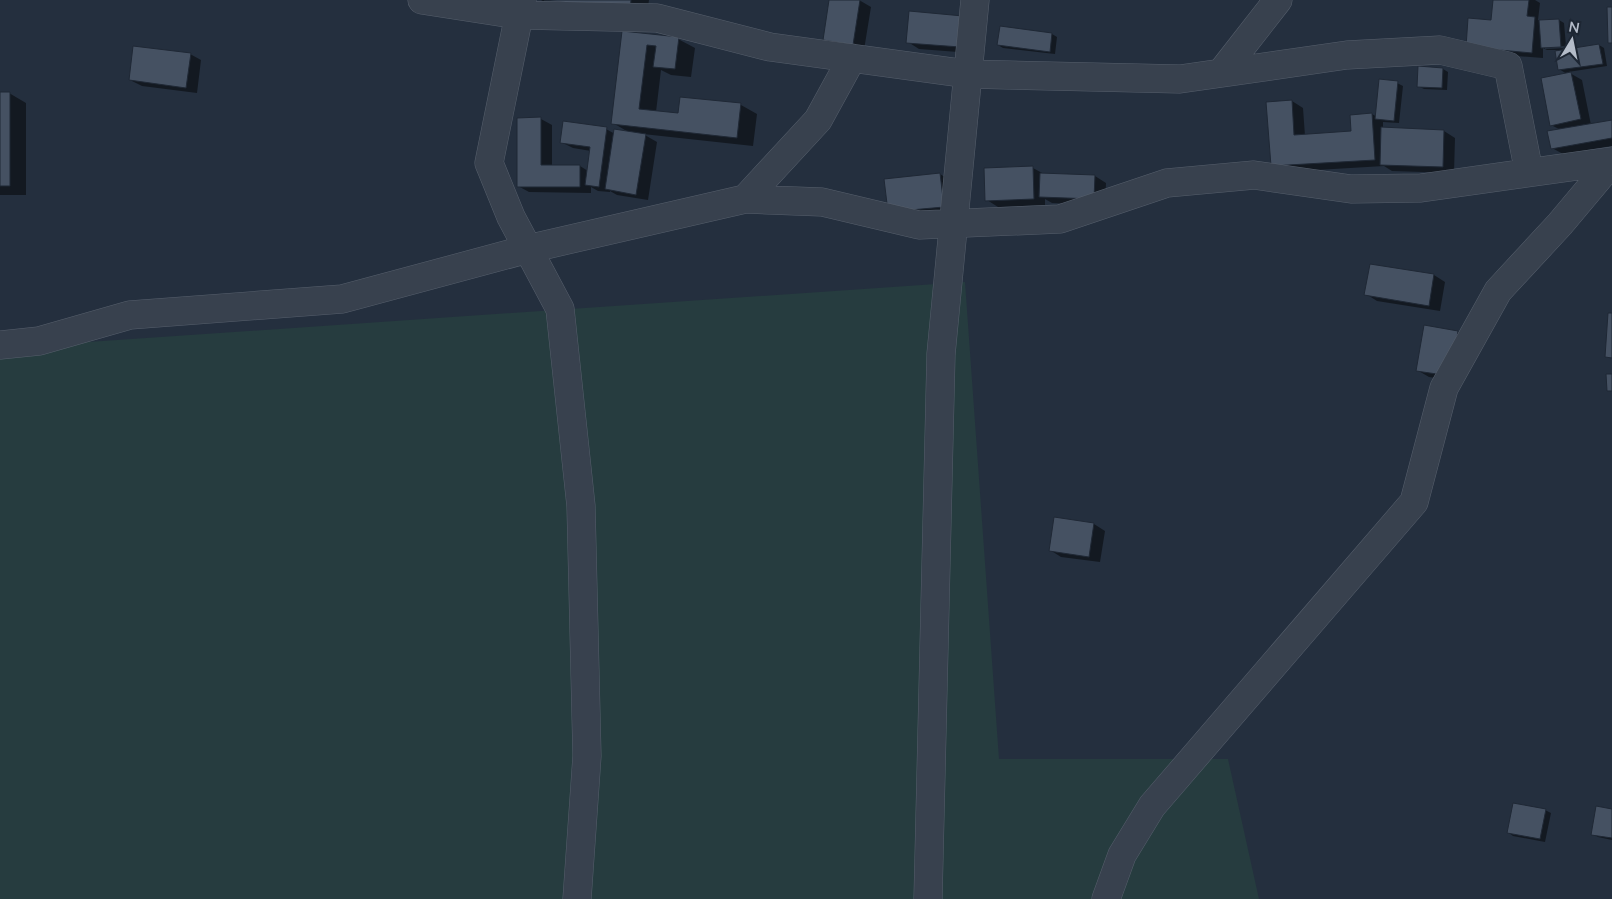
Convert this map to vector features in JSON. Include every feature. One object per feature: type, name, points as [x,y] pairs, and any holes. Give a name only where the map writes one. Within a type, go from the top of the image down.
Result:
[{"type":"street","points":[[422,0],[656,18],[770,47],[968,74],[1180,79],[1347,55],[1440,50],[1508,66],[1529,172]]},
{"type":"street","points":[[928,899],[940,354],[975,0]]},
{"type":"street","points":[[1221,73],[1278,0]]},
{"type":"street","points":[[521,8],[489,163],[511,217],[560,309],[581,506],[587,756],[576,899]]},
{"type":"street","points":[[745,200],[818,120],[852,58]]},
{"type":"street","points":[[0,345],[39,341],[130,315],[342,300],[528,249],[745,200],[822,202],[919,225],[954,222],[1060,219],[1167,183],[1225,177],[1254,175],[1351,189],[1421,188],[1612,162]]},
{"type":"street","points":[[1106,899],[1122,855],[1152,806],[1414,502],[1444,388],[1498,291],[1560,224],[1612,162]]},
{"type":"green space","points":[[965,282],[999,759],[1228,759],[1259,899],[0,899],[0,348]]},
{"type":"building","points":[[544,0],[631,0],[630,10]]},
{"type":"building","points":[[829,0],[860,0],[853,45],[823,40]]},
{"type":"building","points":[[1493,0],[1529,0],[1527,16],[1535,17],[1532,53],[1466,47],[1468,18],[1491,20]]},
{"type":"building","points":[[1607,7],[1612,7],[1612,43],[1608,43]]},
{"type":"building","points":[[909,11],[963,16],[960,47],[906,43]]},
{"type":"building","points":[[1559,19],[1561,47],[1541,48],[1539,20]]},
{"type":"building","points":[[1000,26],[1052,33],[1050,52],[997,45]]},
{"type":"building","points":[[622,31],[679,37],[675,69],[653,67],[656,46],[647,45],[639,109],[678,113],[680,97],[741,103],[737,138],[611,124]]},
{"type":"building","points":[[1599,44],[1603,64],[1558,70],[1555,51]]},
{"type":"building","points":[[133,46],[191,53],[186,88],[129,80]]},
{"type":"building","points":[[1418,66],[1443,68],[1442,88],[1417,87]]},
{"type":"building","points":[[1571,72],[1581,119],[1550,126],[1541,78]]},
{"type":"building","points":[[1379,79],[1398,81],[1394,121],[1375,119]]},
{"type":"building","points":[[0,92],[10,92],[10,186],[0,186]]},
{"type":"building","points":[[1292,100],[1294,135],[1351,131],[1350,115],[1372,113],[1375,160],[1271,166],[1266,102]]},
{"type":"building","points":[[541,117],[541,165],[580,165],[580,187],[517,187],[517,118]]},
{"type":"building","points":[[1612,120],[1612,138],[1551,149],[1547,131]]},
{"type":"building","points":[[563,121],[607,127],[599,187],[585,185],[590,147],[560,143]]},
{"type":"building","points":[[1381,127],[1444,130],[1443,167],[1380,165]]},
{"type":"building","points":[[614,129],[646,134],[636,195],[605,189]]},
{"type":"building","points":[[1033,166],[1034,199],[985,201],[984,168]]},
{"type":"building","points":[[940,173],[944,207],[888,212],[884,179]]},
{"type":"building","points":[[1040,173],[1095,175],[1094,199],[1039,197]]},
{"type":"building","points":[[1370,264],[1434,274],[1429,306],[1364,295]]},
{"type":"building","points":[[1608,313],[1612,313],[1612,358],[1605,357]]},
{"type":"building","points":[[1424,325],[1458,331],[1451,376],[1416,371]]},
{"type":"building","points":[[1606,374],[1612,374],[1612,391],[1607,391]]},
{"type":"building","points":[[1054,517],[1094,523],[1089,557],[1049,551]]},
{"type":"building","points":[[1513,803],[1546,809],[1540,839],[1507,833]]},
{"type":"building","points":[[1596,806],[1612,809],[1612,838],[1591,835]]}]
